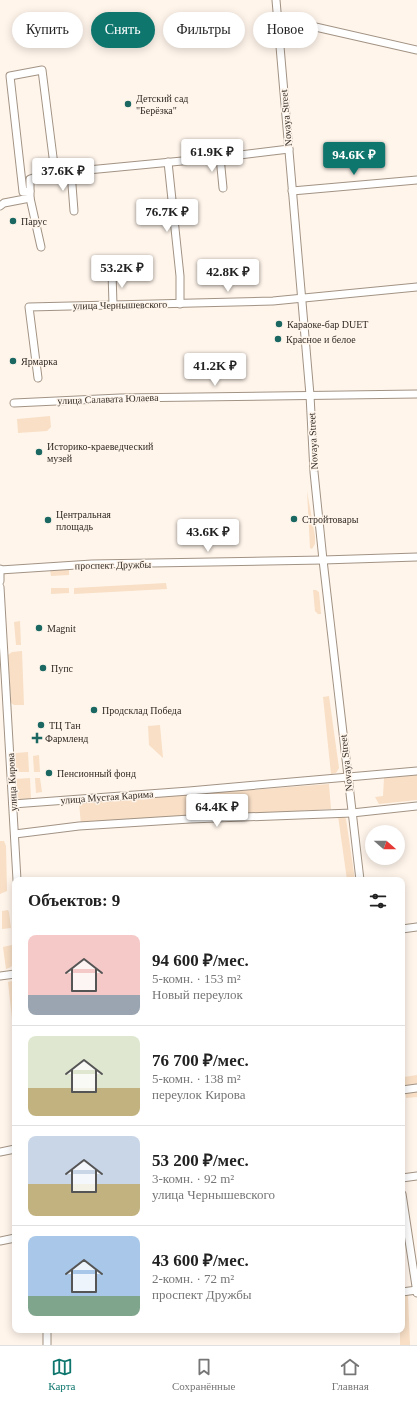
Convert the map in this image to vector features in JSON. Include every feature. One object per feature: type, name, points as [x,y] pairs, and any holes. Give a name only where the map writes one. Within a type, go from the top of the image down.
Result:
[{"type":"street","name":"Novaya Street","points":[[276,0],[277,12]]},
{"type":"street","points":[[318,28],[417,50]]},
{"type":"street","name":"Novaya Street","points":[[280,48],[310,396],[314,472],[360,877]]},
{"type":"street","points":[[30,195],[23,192],[10,76],[42,70],[55,174]]},
{"type":"street","points":[[41,247],[30,195],[30,179],[46,174],[289,149]]},
{"type":"street","points":[[220,157],[223,188]]},
{"type":"street","points":[[168,162],[179,269],[180,304]]},
{"type":"street","points":[[71,172],[74,211]]},
{"type":"street","points":[[292,191],[417,180]]},
{"type":"street","points":[[0,206],[4,203],[30,195]]},
{"type":"street","points":[[112,272],[113,306]]},
{"type":"street","name":"улица Чернышевского","points":[[38,378],[29,307],[273,301],[417,286]]},
{"type":"street","name":"улица Салавата Юлаева","points":[[14,403],[120,398],[417,394]]},
{"type":"street","name":"проспект Дружбы","points":[[0,570],[92,564],[417,557]]},
{"type":"street","points":[[0,570],[0,580]]},
{"type":"street","name":"улица Кирова","points":[[0,587],[17,877]]},
{"type":"street","name":"улица Мустая Карима","points":[[13,804],[189,791],[417,771]]},
{"type":"street","points":[[15,834],[87,825],[190,819],[352,813],[417,806]]},
{"type":"street","points":[[405,929],[417,927]]},
{"type":"street","points":[[0,976],[12,974]]},
{"type":"street","points":[[405,1090],[417,1088]]},
{"type":"street","points":[[0,1152],[12,1150]]},
{"type":"street","points":[[405,1178],[417,1176]]},
{"type":"street","points":[[405,1213],[417,1291],[405,1292]]},
{"type":"street","points":[[0,1241],[12,1239]]},
{"type":"street","points":[[47,1333],[47,1345]]},
{"type":"shaded area","points":[[50,416],[51,427],[47,431],[18,433],[17,419]]},
{"type":"shaded area","points":[[307,491],[315,536],[315,544],[312,549],[310,548]]},
{"type":"shaded area","points":[[50,570],[69,570],[69,575],[51,576]]},
{"type":"shaded area","points":[[166,583],[167,589],[74,594],[74,588]]},
{"type":"shaded area","points":[[51,588],[69,588],[69,593],[51,594]]},
{"type":"shaded area","points":[[313,590],[319,592],[321,614],[318,614],[315,611]]},
{"type":"shaded area","points":[[20,621],[21,645],[16,645],[14,622]]},
{"type":"shaded area","points":[[22,651],[24,705],[14,705],[11,703],[8,655],[12,652]]},
{"type":"shaded area","points":[[329,696],[339,768],[336,773],[331,774],[323,697]]},
{"type":"shaded area","points":[[160,725],[163,758],[149,745],[148,726]]},
{"type":"shaded area","points":[[28,752],[29,772],[14,772],[14,754]]},
{"type":"shaded area","points":[[39,755],[40,772],[34,772],[33,756]]},
{"type":"shaded area","points":[[417,775],[417,800],[379,804],[375,797],[383,796],[384,778]]},
{"type":"shaded area","points":[[30,778],[31,799],[20,799],[16,796],[14,779]]},
{"type":"shaded area","points":[[35,778],[40,778],[42,792],[36,793]]},
{"type":"shaded area","points":[[329,784],[331,809],[81,825],[79,803]]},
{"type":"shaded area","points":[[338,816],[344,816],[346,819],[355,877],[347,877]]},
{"type":"shaded area","points":[[0,841],[4,841],[6,846],[7,891],[0,894]]},
{"type":"shaded area","points":[[8,910],[11,928],[2,929],[2,911]]},
{"type":"shaded area","points":[[12,945],[12,967],[6,969],[3,947]]},
{"type":"shaded area","points":[[8,982],[12,982],[12,1019]]},
{"type":"shaded area","points":[[417,1075],[417,1097],[406,1098],[405,1077]]},
{"type":"shaded area","points":[[405,1295],[408,1295],[410,1345],[400,1345],[400,1333],[405,1333]]},
{"type":"place","name":"Детский сад \"Берёзка\"","points":[[128,104]]},
{"type":"place","name":"Парус","points":[[13,221]]},
{"type":"place","name":"Караоке-бар DUET","points":[[279,324]]},
{"type":"place","name":"Красное и белое","points":[[278,339]]},
{"type":"place","name":"Ярмарка","points":[[13,361]]},
{"type":"place","name":"Историко-краеведческий музей","points":[[39,452]]},
{"type":"place","name":"Стройтовары","points":[[294,519]]},
{"type":"place","name":"Центральная площадь","points":[[48,520]]},
{"type":"place","name":"Magnit","points":[[39,628]]},
{"type":"place","name":"Пупс","points":[[43,668]]},
{"type":"place","name":"Продсклад Победа","points":[[94,710]]},
{"type":"place","name":"ТЦ Тан","points":[[41,725]]},
{"type":"place","name":"Фармленд","points":[[37,738]]},
{"type":"place","name":"Пенсионный фонд","points":[[49,773]]}]
